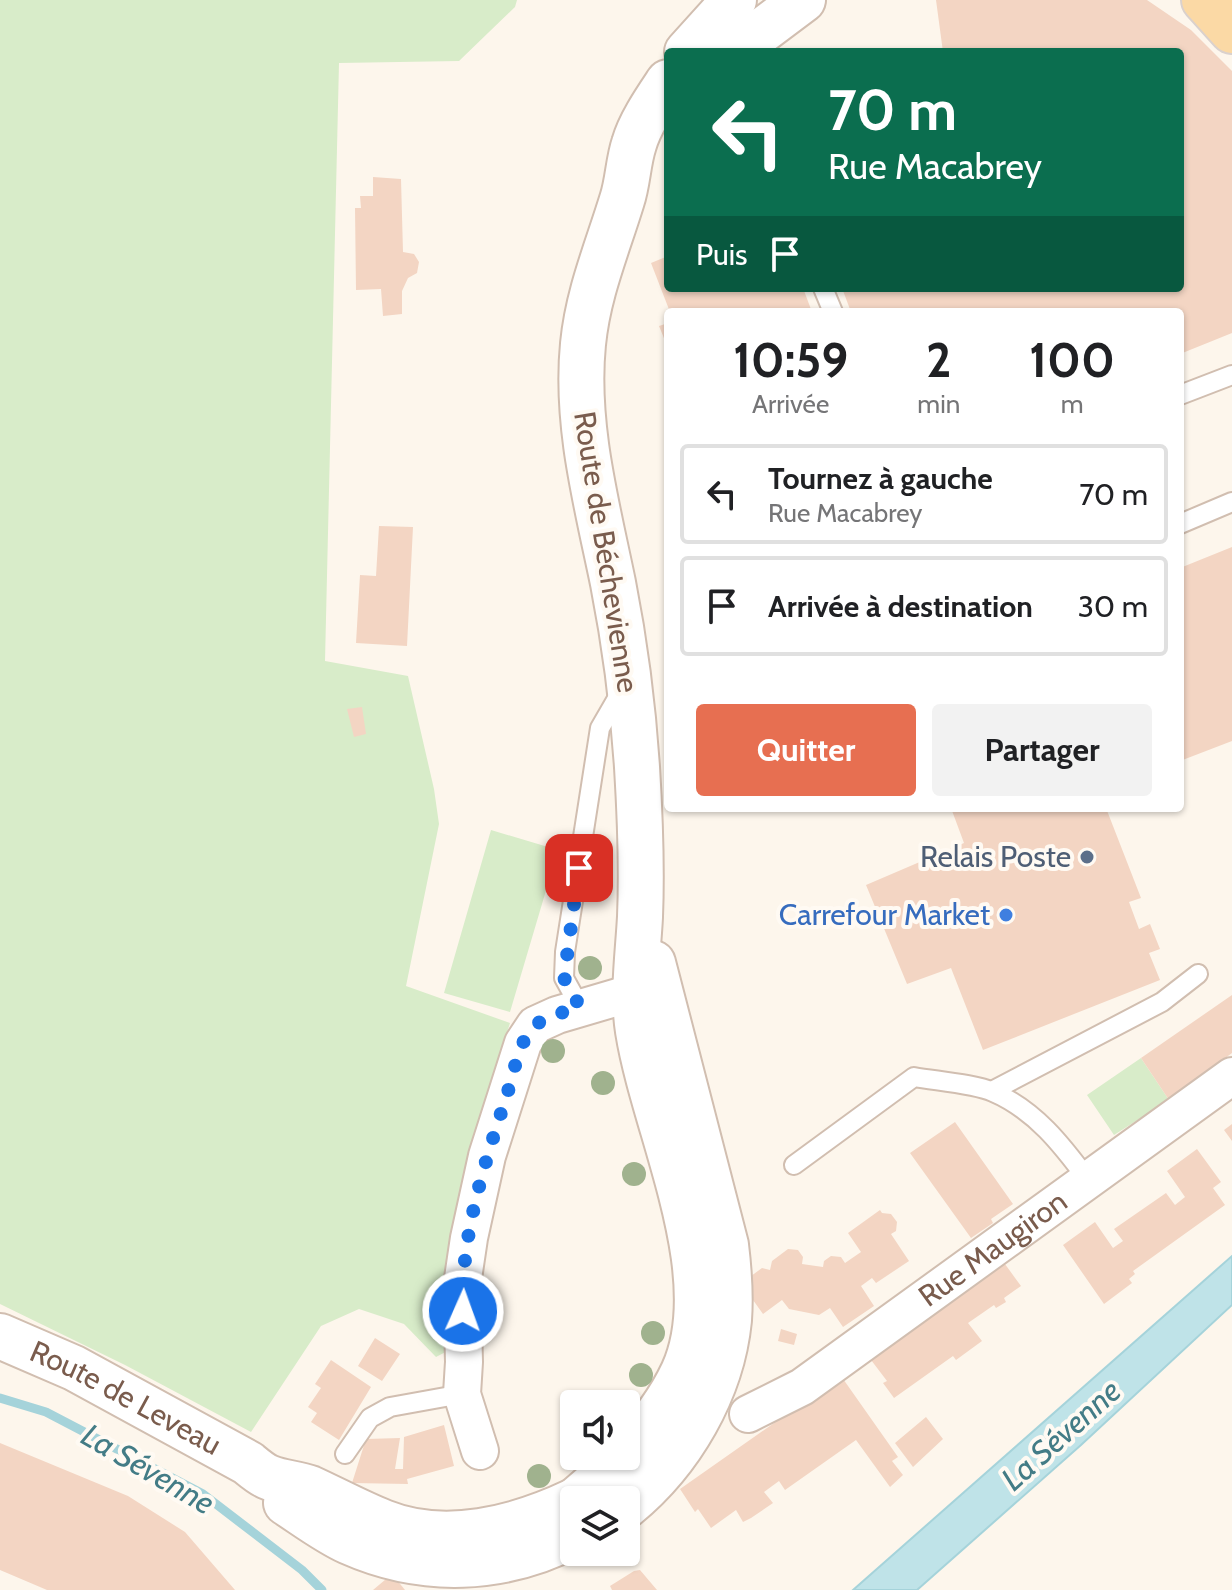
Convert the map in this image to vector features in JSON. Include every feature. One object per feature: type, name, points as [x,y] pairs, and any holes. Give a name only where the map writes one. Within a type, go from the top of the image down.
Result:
[{"type":"main road","points":[[1204,0],[1232,31]]},
{"type":"street","points":[[694,48],[742,21],[803,0]]},
{"type":"street","name":"Route de Béchevienne","points":[[640,1437],[653,1422],[684,1370],[692,1338],[697,1293],[693,1242],[638,1030],[635,992],[640,914],[637,768],[616,600],[583,435],[581,388],[588,303],[623,197],[634,141],[664,89]]},
{"type":"street","name":"Route de Béchevienne","points":[[623,197],[664,146]]},
{"type":"street","name":"Route de Béchevienne","points":[[640,914],[726,1245],[730,1283],[729,1320],[722,1357],[708,1397],[685,1441],[652,1485],[640,1495]]},
{"type":"street","points":[[480,1451],[462,1394],[462,1285],[487,1156],[523,1043],[535,1025],[580,1007],[635,992]]},
{"type":"street","name":"Rue Maugiron","points":[[748,1414],[802,1387],[1232,1076]]},
{"type":"street","name":"Route de Leveau","points":[[0,1336],[74,1368],[258,1470]]},
{"type":"street","name":"Route de Béchevienne","points":[[258,1470],[284,1501],[346,1541],[397,1559],[443,1558],[462,1565],[505,1562],[560,1542]]},
{"type":"street","name":"Route de Béchevienne","points":[[590,1486],[608,1470]]},
{"type":"street","name":"Route de Béchevienne","points":[[443,1558],[462,1533],[540,1517],[560,1507]]},
{"type":"lane","points":[[1184,393],[1232,375]]},
{"type":"lane","points":[[1184,522],[1232,502]]},
{"type":"lane","points":[[580,1007],[564,978],[565,952],[600,728],[628,679]]},
{"type":"lane","points":[[992,1091],[1162,1002],[1198,974]]},
{"type":"lane","points":[[794,1165],[914,1077],[992,1091],[1039,1121],[1053,1134],[1088,1180]]},
{"type":"lane","points":[[345,1454],[370,1418],[390,1407],[462,1394]]},
{"type":"green space","points":[[0,0],[517,0],[515,7],[459,61],[339,63],[325,661],[408,676],[439,824],[406,986],[510,1023],[470,1148],[450,1248],[455,1347],[436,1357],[404,1324],[359,1309],[321,1326],[251,1432],[125,1365],[0,1304]]},
{"type":"green space","points":[[491,830],[558,850],[510,1012],[444,993]]},
{"type":"green space","points":[[1141,1058],[1169,1100],[1114,1135],[1087,1095]]},
{"type":"water","points":[[1232,1256],[1232,1305],[1081,1445],[917,1590],[853,1590]]},
{"type":"building","points":[[936,0],[1147,0],[1191,30],[1232,71],[1232,333],[1184,352],[1184,308],[850,308],[844,292],[1184,292],[1184,48],[942,48]]},
{"type":"building","points":[[373,177],[401,179],[403,252],[414,254],[419,262],[417,273],[408,278],[402,291],[402,314],[383,316],[381,289],[356,290],[355,208],[361,208],[360,196],[373,196]]},
{"type":"building","points":[[664,258],[664,292],[804,292],[810,308],[668,308],[651,263]]},
{"type":"building","points":[[379,526],[413,527],[407,646],[356,643],[360,575],[376,576]]},
{"type":"building","points":[[1232,547],[1232,741],[1184,759],[1184,566]]},
{"type":"building","points":[[362,707],[366,734],[354,737],[347,709]]},
{"type":"building","name":"Carrefour Market","points":[[952,812],[1108,812],[1141,898],[1129,902],[1139,929],[1150,924],[1160,949],[1149,953],[1160,980],[983,1050],[951,968],[907,984],[866,885],[964,843]]},
{"type":"building","points":[[1232,995],[1232,1053],[1169,1100],[1141,1058]]},
{"type":"building","points":[[955,1122],[1013,1204],[971,1238],[910,1153]]},
{"type":"building","points":[[1232,1124],[1232,1141],[1224,1130]]},
{"type":"building","points":[[1197,1149],[1221,1182],[1213,1188],[1225,1205],[1133,1271],[1135,1274],[1129,1279],[1132,1283],[1104,1304],[1063,1245],[1095,1222],[1113,1248],[1123,1241],[1114,1229],[1166,1193],[1175,1205],[1185,1197],[1167,1171]]},
{"type":"building","points":[[880,1210],[891,1214],[897,1222],[896,1231],[891,1234],[909,1261],[876,1283],[872,1278],[861,1286],[874,1306],[843,1327],[830,1308],[819,1315],[789,1309],[782,1300],[763,1314],[748,1293],[747,1279],[762,1268],[770,1270],[772,1261],[788,1249],[798,1250],[803,1257],[802,1264],[823,1267],[824,1261],[831,1256],[841,1257],[845,1263],[861,1252],[848,1233]]},
{"type":"building","points":[[1002,1260],[1021,1286],[1004,1298],[1006,1302],[996,1308],[994,1305],[968,1323],[982,1341],[956,1360],[953,1356],[894,1398],[883,1383],[887,1381],[868,1356]]},
{"type":"building","points":[[781,1329],[797,1334],[794,1345],[778,1341]]},
{"type":"building","points":[[375,1338],[400,1354],[382,1381],[358,1366]]},
{"type":"building","points":[[331,1360],[371,1387],[339,1440],[311,1422],[317,1413],[308,1407],[321,1388],[315,1384]]},
{"type":"building","points":[[841,1376],[898,1457],[892,1461],[903,1475],[890,1487],[856,1440],[785,1490],[779,1481],[764,1492],[773,1503],[751,1518],[743,1522],[736,1510],[711,1528],[698,1509],[695,1512],[680,1489]]},
{"type":"building","points":[[926,1417],[943,1439],[913,1467],[895,1443]]},
{"type":"building","points":[[444,1425],[454,1466],[407,1479],[408,1484],[352,1483],[366,1439],[400,1438],[395,1469],[403,1469],[404,1437]]},
{"type":"building","points":[[0,1443],[128,1496],[185,1532],[235,1590],[47,1590],[0,1570]]},
{"type":"building","points":[[640,1570],[657,1590],[612,1590],[610,1586]]},
{"type":"building","points":[[392,1574],[405,1590],[373,1590]]},
{"type":"waterway","name":"La Sévenne","points":[[0,1398],[46,1412],[203,1494],[302,1570],[322,1590]]},
{"type":"place","name":"Relais Poste","points":[[1087,857]]},
{"type":"place","name":"Carrefour Market","points":[[1006,915]]},
{"type":"route","points":[[463,1311],[462,1285],[469,1238],[487,1156],[523,1043],[535,1025],[580,1007],[564,978],[565,952],[579,868]]}]
